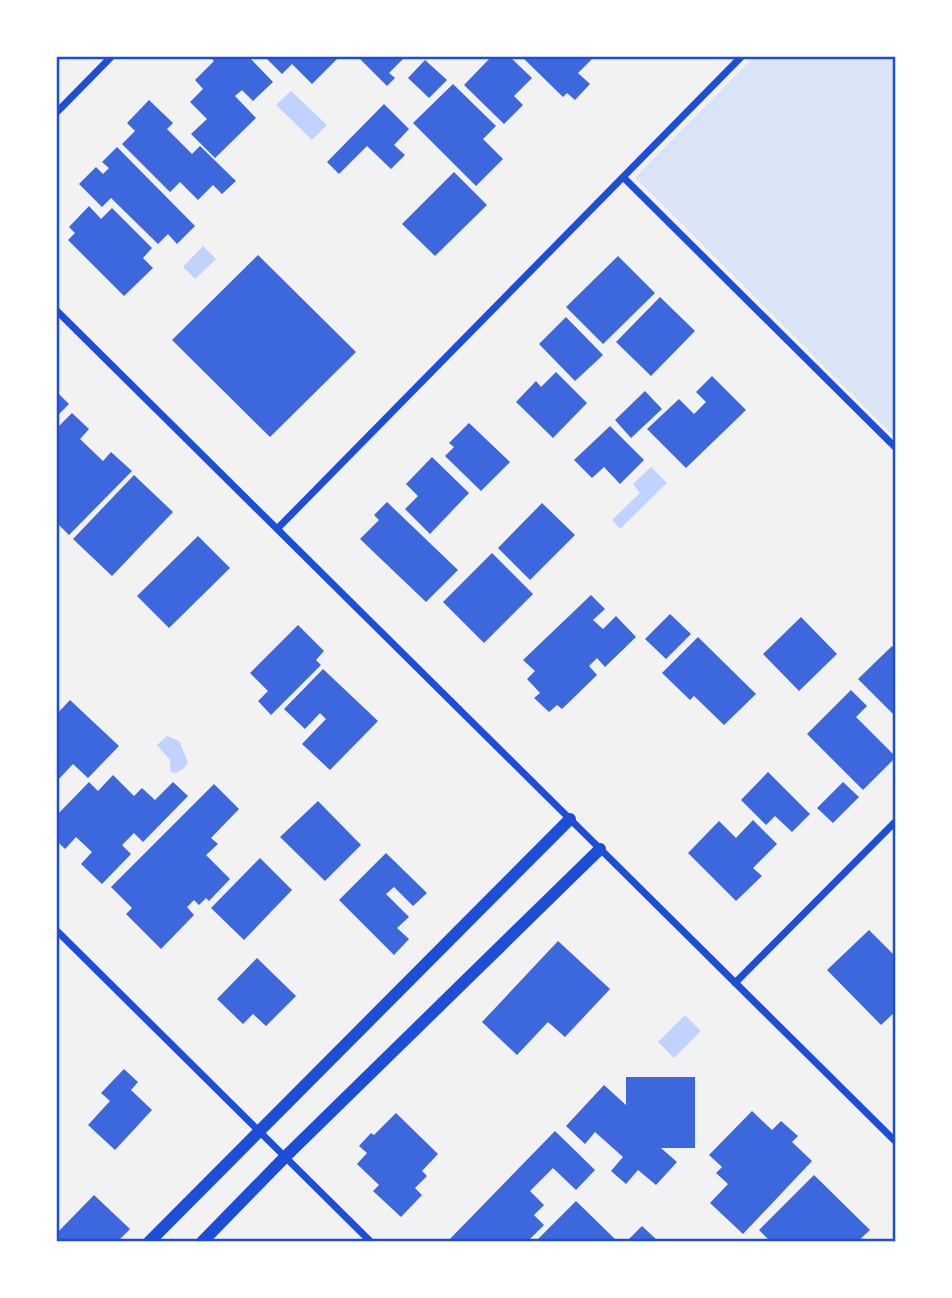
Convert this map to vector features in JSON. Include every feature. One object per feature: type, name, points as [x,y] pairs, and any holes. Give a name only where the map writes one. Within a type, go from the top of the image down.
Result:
[{"type":"street","points":[[56,113],[112,56]]},
{"type":"street","points":[[276,529],[742,56]]},
{"type":"street","points":[[623,177],[896,448]]},
{"type":"street","points":[[56,310],[896,1142]]},
{"type":"street","points":[[149,1242],[570,819]]},
{"type":"street","points":[[735,983],[896,821]]},
{"type":"street","points":[[202,1242],[285,1157],[600,849]]},
{"type":"street","points":[[56,930],[371,1242]]},
{"type":"shaded area","points":[[755,56],[896,56],[896,438],[635,177]]},
{"type":"water","points":[[291,91],[327,125],[312,140],[276,105]]},
{"type":"water","points":[[203,246],[216,259],[195,279],[183,267]]},
{"type":"water","points":[[651,467],[667,483],[620,529],[612,520],[640,493],[633,484]]},
{"type":"water","points":[[167,736],[179,741],[188,762],[176,773],[171,772],[170,760],[157,745]]},
{"type":"water","points":[[685,1015],[701,1031],[674,1058],[658,1042]]},
{"type":"building","points":[[210,56],[248,56],[273,82],[253,101],[242,90],[235,96],[256,118],[215,158],[191,134],[207,119],[190,102],[203,89],[195,80],[214,61]]},
{"type":"building","points":[[264,56],[340,56],[312,84],[292,64],[282,74]]},
{"type":"building","points":[[357,56],[406,56],[389,73],[395,78],[387,86]]},
{"type":"building","points":[[492,56],[509,56],[532,78],[514,96],[523,105],[504,124],[464,85]]},
{"type":"building","points":[[521,56],[589,56],[592,59],[578,73],[590,84],[575,100],[567,93],[563,97]]},
{"type":"building","points":[[425,60],[447,80],[429,98],[408,78]]},
{"type":"building","points":[[453,84],[496,126],[483,139],[503,159],[476,186],[413,123]]},
{"type":"building","points":[[149,100],[173,123],[167,129],[192,154],[200,146],[236,181],[222,194],[213,185],[198,200],[180,182],[170,192],[122,144],[135,131],[127,123]]},
{"type":"building","points":[[384,104],[409,129],[394,145],[405,155],[391,169],[367,146],[339,174],[327,162]]},
{"type":"building","points":[[117,147],[195,226],[177,244],[168,234],[158,244],[111,198],[102,207],[79,184],[96,167],[103,174],[109,168],[102,162]]},
{"type":"building","points":[[454,172],[487,205],[435,256],[402,224]]},
{"type":"building","points":[[89,206],[101,219],[112,208],[152,248],[143,258],[153,268],[124,296],[68,240],[75,233],[69,227]]},
{"type":"building","points":[[258,255],[356,352],[270,437],[172,340]]},
{"type":"building","points":[[618,256],[655,293],[603,344],[566,307]]},
{"type":"building","points":[[660,297],[695,331],[651,376],[616,342]]},
{"type":"building","points":[[566,317],[603,355],[575,381],[539,344]]},
{"type":"building","points":[[556,372],[587,403],[553,438],[516,402],[536,381],[541,387]]},
{"type":"building","points":[[712,376],[746,410],[686,468],[647,429],[679,399],[694,414],[706,402],[696,392]]},
{"type":"building","points":[[56,391],[69,404],[56,417]]},
{"type":"building","points":[[645,391],[662,409],[631,438],[615,420]]},
{"type":"building","points":[[72,413],[89,429],[80,439],[103,461],[111,452],[132,471],[69,535],[56,522],[56,429]]},
{"type":"building","points":[[469,423],[510,462],[481,491],[445,456],[454,447],[449,443]]},
{"type":"building","points":[[610,426],[644,460],[620,484],[604,467],[592,478],[574,460]]},
{"type":"building","points":[[432,457],[469,493],[430,534],[405,509],[418,496],[406,484]]},
{"type":"building","points":[[134,475],[173,512],[112,576],[73,539]]},
{"type":"building","points":[[387,502],[458,570],[426,602],[360,539],[379,520],[374,515]]},
{"type":"building","points":[[542,503],[575,535],[530,580],[498,548]]},
{"type":"building","points":[[198,536],[230,568],[169,628],[137,596]]},
{"type":"building","points":[[492,553],[533,594],[484,643],[443,602]]},
{"type":"building","points":[[591,595],[605,609],[593,620],[603,629],[616,616],[636,637],[605,667],[597,658],[589,666],[597,675],[562,709],[557,705],[549,712],[534,698],[540,693],[527,679],[535,671],[523,660]]},
{"type":"building","points":[[670,614],[691,634],[666,659],[645,639]]},
{"type":"building","points":[[801,617],[837,654],[799,691],[763,654]]},
{"type":"building","points":[[298,625],[324,651],[316,660],[321,665],[271,715],[258,701],[268,691],[250,673]]},
{"type":"building","points":[[698,637],[756,694],[724,725],[694,696],[690,700],[662,673]]},
{"type":"building","points":[[892,646],[896,650],[896,717],[858,679]]},
{"type":"building","points":[[323,669],[378,721],[330,770],[302,744],[326,719],[320,713],[305,729],[284,709]]},
{"type":"building","points":[[851,690],[867,706],[856,717],[896,757],[863,790],[807,734]]},
{"type":"building","points":[[70,700],[119,746],[88,778],[73,764],[56,782],[56,715]]},
{"type":"building","points":[[768,772],[810,814],[792,832],[775,816],[766,825],[741,800]]},
{"type":"building","points":[[113,775],[134,796],[142,788],[155,800],[173,782],[188,796],[143,842],[134,833],[122,845],[131,854],[102,884],[81,864],[92,852],[76,837],[65,849],[56,840],[56,816],[89,782],[98,791]]},
{"type":"building","points":[[843,782],[859,797],[833,823],[817,808]]},
{"type":"building","points":[[214,784],[239,809],[211,838],[218,844],[206,855],[230,879],[209,901],[206,898],[199,905],[194,900],[187,907],[194,915],[161,949],[126,914],[132,908],[111,887]]},
{"type":"building","points":[[318,801],[361,845],[325,881],[280,837]]},
{"type":"building","points":[[753,820],[777,844],[753,868],[762,876],[736,901],[688,853],[719,821],[736,838]]},
{"type":"building","points":[[386,853],[427,893],[413,906],[394,887],[386,894],[409,917],[397,928],[409,939],[394,955],[339,900]]},
{"type":"building","points":[[260,858],[292,890],[244,940],[211,908]]},
{"type":"building","points":[[869,930],[896,957],[896,1011],[881,1025],[827,970]]},
{"type":"building","points":[[558,941],[610,989],[565,1037],[548,1022],[517,1055],[482,1022]]},
{"type":"building","points":[[257,958],[296,996],[266,1026],[253,1014],[243,1024],[217,999]]},
{"type":"building","points":[[124,1069],[138,1082],[131,1090],[152,1110],[115,1150],[88,1125],[110,1101],[101,1093]]},
{"type":"building","points":[[626,1077],[695,1077],[695,1148],[661,1148],[677,1162],[656,1185],[638,1170],[626,1184],[611,1171],[623,1157],[595,1132],[585,1144],[566,1126],[604,1085],[626,1105]]},
{"type":"building","points":[[752,1111],[772,1130],[781,1121],[798,1136],[792,1142],[812,1161],[743,1234],[710,1203],[728,1184],[716,1173],[722,1167],[709,1155]]},
{"type":"building","points":[[396,1113],[438,1154],[422,1171],[427,1176],[415,1188],[422,1195],[401,1217],[373,1191],[379,1185],[357,1164],[367,1153],[359,1146]]},
{"type":"building","points":[[555,1131],[595,1170],[576,1190],[553,1168],[530,1191],[544,1205],[534,1215],[544,1225],[527,1242],[447,1242]]},
{"type":"building","points":[[814,1175],[870,1230],[857,1242],[771,1242],[759,1230]]},
{"type":"building","points":[[94,1195],[130,1229],[117,1242],[56,1242],[56,1234]]},
{"type":"building","points":[[576,1201],[618,1242],[535,1242]]},
{"type":"building","points":[[642,1226],[659,1242],[626,1242]]}]
